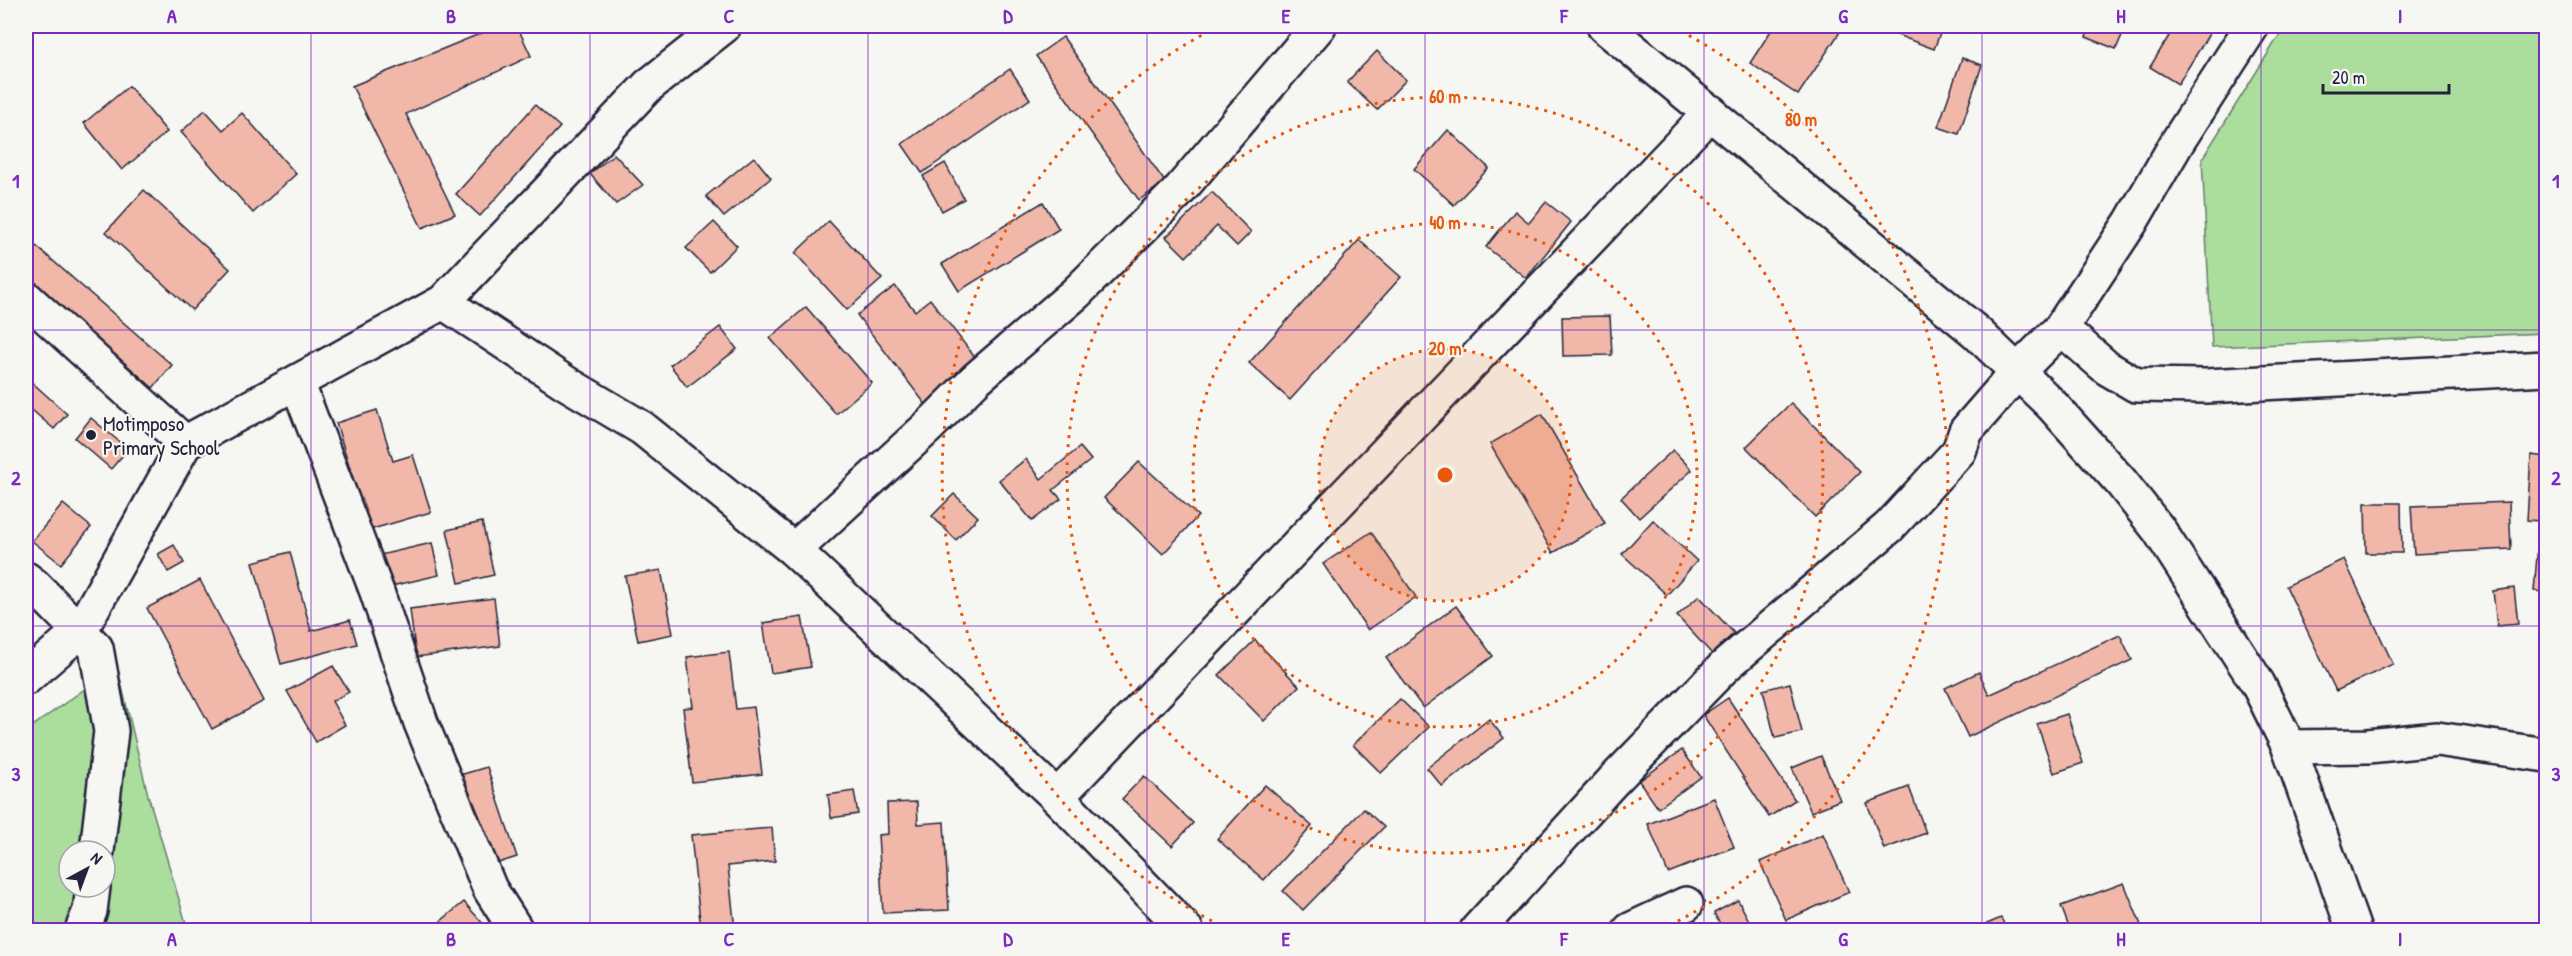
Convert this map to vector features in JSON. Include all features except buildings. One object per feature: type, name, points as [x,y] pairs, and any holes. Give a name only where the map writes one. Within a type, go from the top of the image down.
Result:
[{"type":"street","points":[[26,678],[80,631],[185,443],[444,302],[648,86],[724,26]]},
{"type":"street","points":[[794,550],[928,427],[976,379],[1076,293],[1178,192],[1319,26]]},
{"type":"street","points":[[1604,26],[1917,282],[2018,371],[2084,438],[2159,530],[2258,684],[2289,747],[2354,930]]},
{"type":"street","points":[[1477,930],[1613,781],[1725,666],[1889,527],[1959,451],[1966,430],[2018,371],[2061,328],[2131,222],[2178,141],[2252,26]]},
{"type":"street","points":[[1058,797],[1711,112]]},
{"type":"street","points":[[26,298],[185,443]]},
{"type":"street","points":[[444,302],[566,384],[642,428],[794,550],[1058,797],[1186,930]]},
{"type":"street","points":[[2061,328],[2107,368],[2136,385],[2206,386],[2547,368]]},
{"type":"street","points":[[297,382],[377,592],[421,723],[490,890],[516,930]]},
{"type":"street","points":[[26,579],[96,648],[111,731],[98,839]]},
{"type":"street","points":[[2289,747],[2368,746],[2437,739],[2547,755]]},
{"type":"street","points":[[82,930],[90,911],[92,899]]},
{"type":"street","points":[[1630,930],[1686,904]]},
{"type":"green space","points":[[2285,26],[2546,26],[2546,333],[2212,347],[2202,159]]},
{"type":"green space","points":[[117,666],[148,795],[188,930],[26,930],[26,731]]},
{"type":"place","name":"Motimposo Primary School","points":[[91,435]]}]
